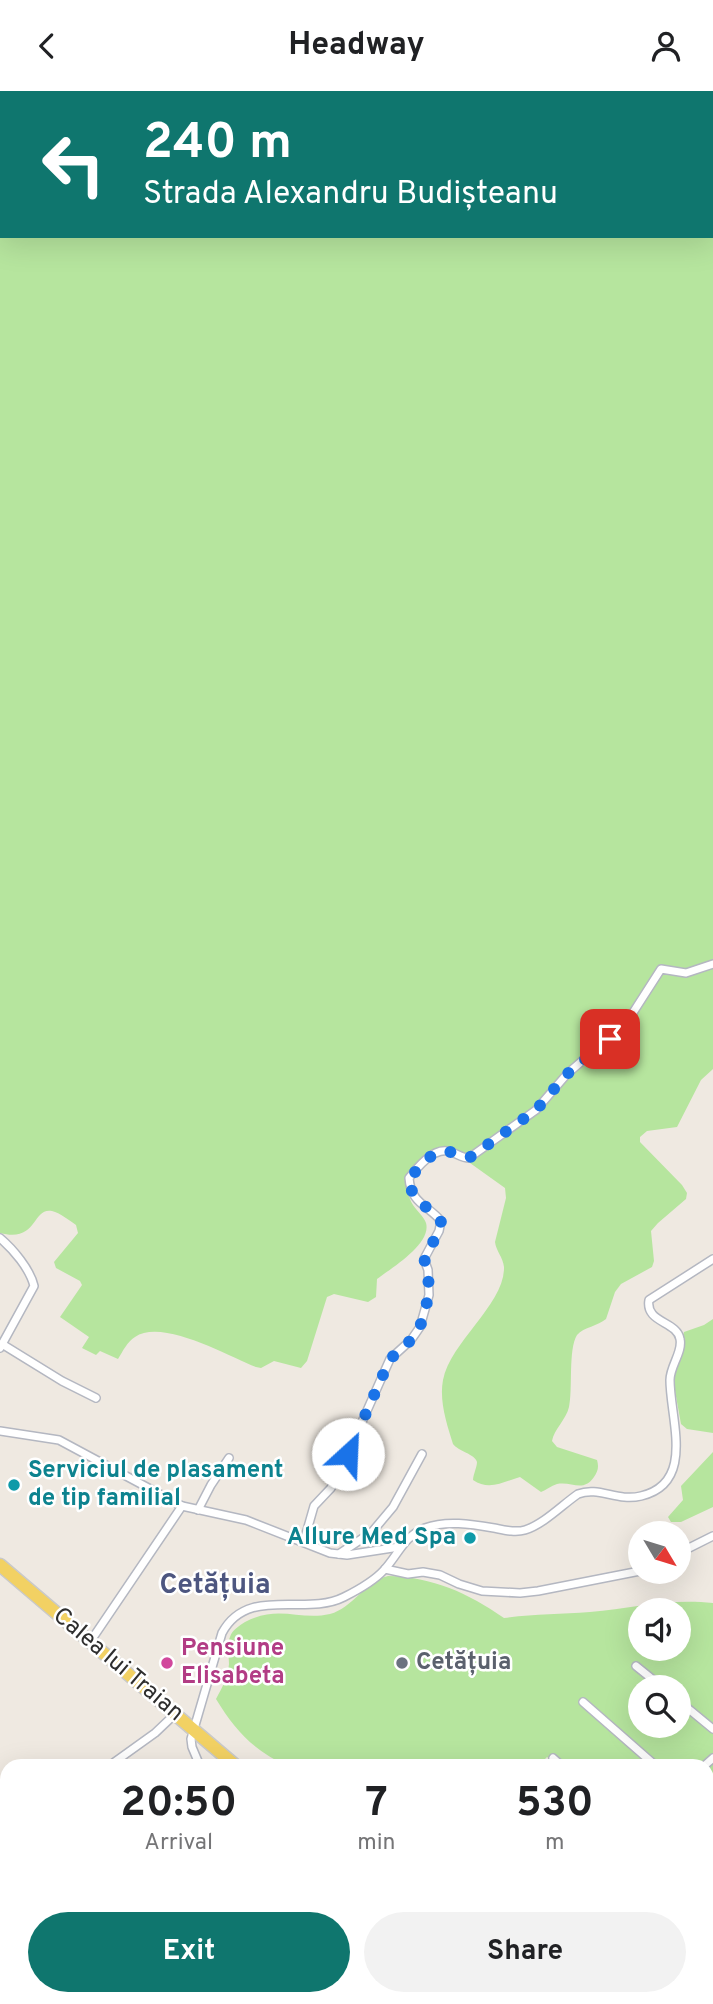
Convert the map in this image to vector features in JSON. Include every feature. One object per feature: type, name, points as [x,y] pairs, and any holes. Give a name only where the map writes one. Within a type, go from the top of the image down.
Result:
[{"type":"main road","name":"Calea lui Traian","points":[[0,1565],[228,1759]]},
{"type":"street","points":[[304,1541],[314,1506],[331,1488],[341,1469],[390,1359],[411,1340],[420,1327],[429,1295],[428,1270],[424,1259],[439,1231],[441,1221],[421,1205],[413,1193],[409,1178],[432,1155],[447,1151],[469,1158],[536,1110],[567,1074],[627,1022],[661,969],[686,974],[713,964]]},
{"type":"street","points":[[0,1238],[15,1253],[34,1286],[1,1346],[96,1398]]},
{"type":"street","points":[[197,1759],[191,1743],[194,1731],[219,1643],[226,1626],[233,1618],[260,1605],[334,1601],[356,1590],[385,1569],[400,1547],[422,1529],[436,1525],[462,1524],[524,1531],[586,1491],[628,1499],[644,1496],[662,1487],[671,1476],[674,1461],[676,1423],[670,1380],[681,1341],[677,1332],[650,1312],[649,1300],[713,1259]]},
{"type":"street","points":[[0,1431],[49,1438],[71,1445],[182,1506],[246,1520],[338,1555],[400,1547]]},
{"type":"street","points":[[338,1555],[372,1532],[393,1507],[422,1454]]},
{"type":"street","points":[[198,1510],[229,1458]]},
{"type":"street","points":[[90,1642],[182,1506]]},
{"type":"street","points":[[691,1547],[713,1536]]},
{"type":"street","points":[[385,1569],[408,1574],[440,1575],[482,1591],[520,1593],[628,1573]]},
{"type":"street","points":[[636,1666],[647,1675]]},
{"type":"street","points":[[583,1702],[648,1759]]},
{"type":"street","points":[[691,1711],[713,1729]]},
{"type":"street","points":[[119,1759],[155,1733],[175,1714]]},
{"type":"green space","points":[[0,238],[713,238],[713,1069],[701,1080],[677,1127],[647,1131],[640,1137],[640,1142],[687,1193],[686,1199],[651,1231],[654,1261],[652,1267],[621,1284],[615,1292],[606,1319],[580,1332],[574,1341],[569,1407],[552,1441],[557,1447],[597,1460],[595,1475],[586,1484],[562,1483],[541,1492],[520,1477],[496,1485],[485,1485],[473,1480],[476,1459],[453,1444],[443,1404],[443,1380],[456,1351],[487,1309],[502,1281],[504,1267],[495,1242],[506,1198],[505,1188],[449,1148],[429,1153],[406,1179],[411,1202],[426,1223],[423,1239],[409,1255],[377,1279],[376,1297],[368,1302],[334,1294],[327,1297],[307,1361],[301,1368],[274,1361],[261,1368],[256,1367],[195,1341],[161,1332],[147,1332],[135,1337],[118,1359],[100,1351],[96,1355],[82,1348],[89,1337],[60,1317],[82,1285],[80,1281],[56,1268],[54,1262],[78,1233],[76,1225],[58,1213],[46,1211],[28,1229],[12,1235],[0,1233]]},
{"type":"green space","points":[[713,1319],[713,1433],[687,1429],[681,1424],[672,1374],[684,1332]]},
{"type":"green space","points":[[713,1452],[713,1507],[683,1521],[670,1521],[668,1517],[683,1500],[681,1486]]},
{"type":"green space","points":[[388,1576],[420,1579],[463,1594],[504,1618],[628,1608],[628,1661],[691,1661],[691,1602],[713,1603],[713,1759],[275,1759],[264,1753],[238,1730],[216,1699],[227,1673],[228,1643],[234,1630],[245,1622],[268,1614],[330,1614],[346,1606],[372,1583]]},
{"type":"place","name":"Serviciul de plasament de tip familial","points":[[14,1485]]},
{"type":"place","name":"Allure Med Spa","points":[[470,1538]]},
{"type":"place","name":"Pensiune Elisabeta","points":[[167,1663]]},
{"type":"place","name":"Cetățuia","points":[[402,1663]]},
{"type":"district","name":"Cetățuia","points":[[215,1586]]},
{"type":"route","points":[[348,1454],[390,1359],[417,1334],[429,1295],[428,1270],[424,1259],[439,1231],[441,1221],[417,1200],[409,1178],[432,1155],[439,1152],[447,1151],[469,1158],[489,1145],[536,1110],[567,1074],[610,1039]]}]
